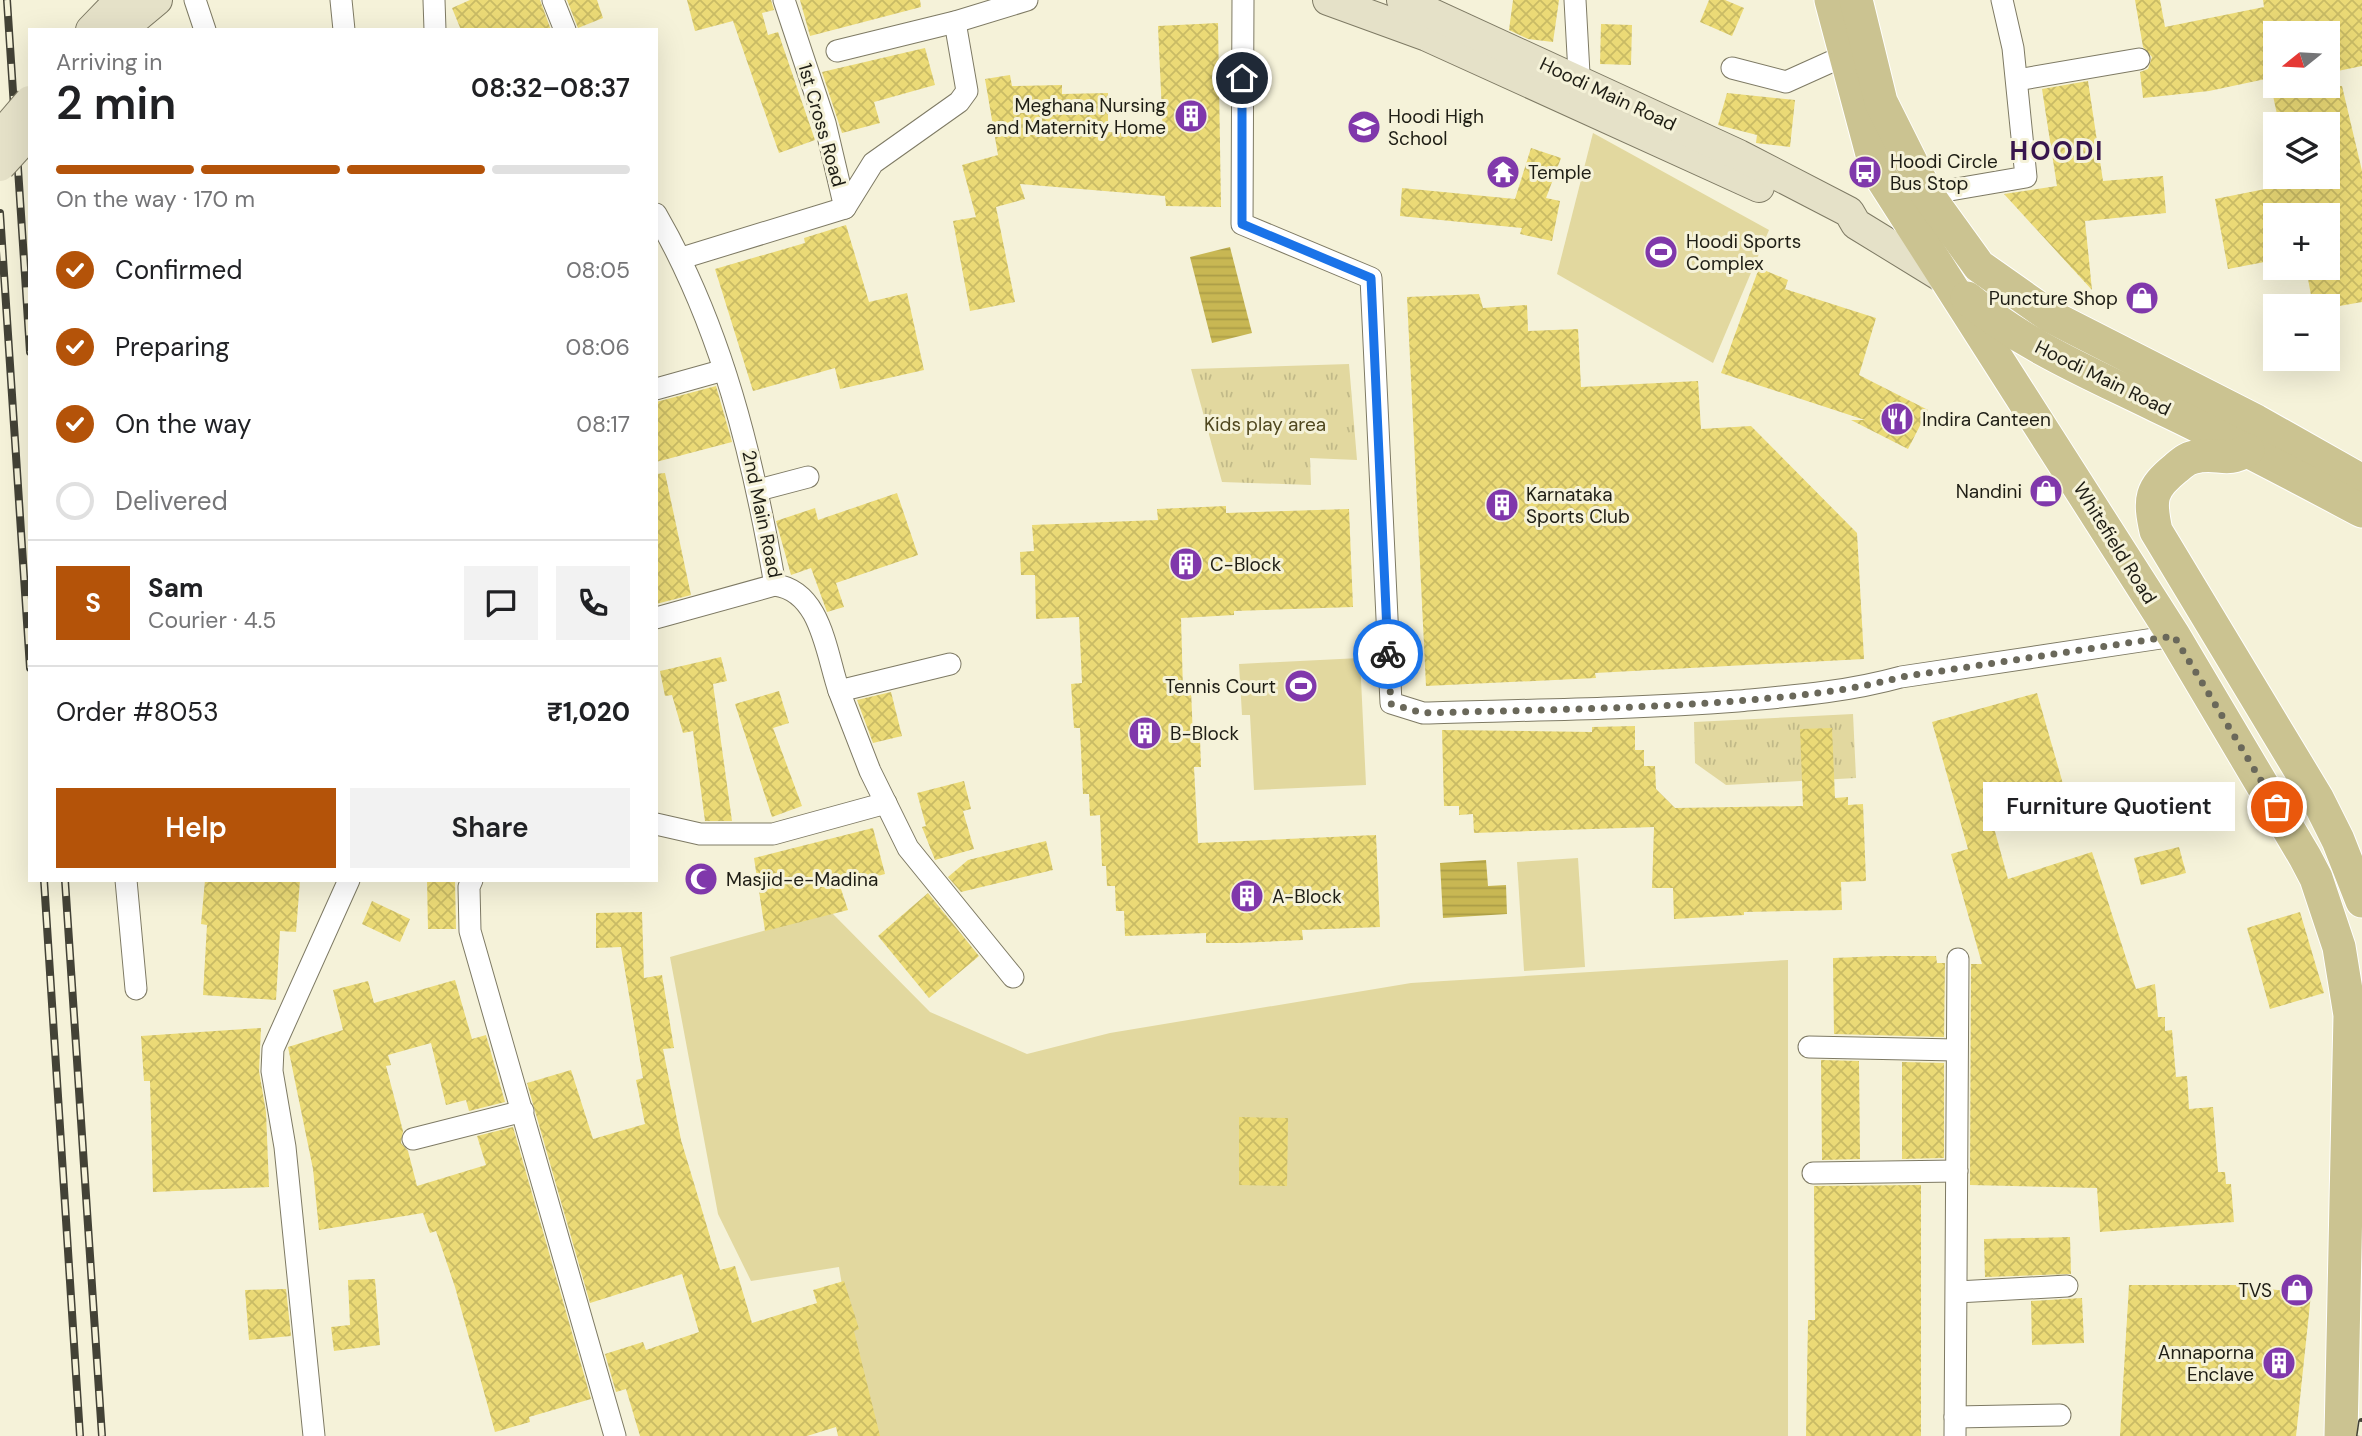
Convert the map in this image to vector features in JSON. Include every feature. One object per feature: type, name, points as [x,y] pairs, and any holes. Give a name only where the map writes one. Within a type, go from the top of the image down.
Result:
[{"type":"main road","points":[[93,28],[120,0]]},
{"type":"main road","points":[[123,28],[158,0]]},
{"type":"main road","points":[[1328,0],[1580,93]]},
{"type":"main road","name":"Hoodi Main Road","points":[[1402,0],[1580,93],[1740,155],[1853,218],[1944,278],[1993,320],[2029,342],[2249,450],[2362,511]]},
{"type":"main road","name":"Whitefield Road","points":[[1831,0],[1876,169],[2174,636],[2316,878],[2339,947],[2350,1015],[2341,1436]]},
{"type":"main road","points":[[1856,0],[1881,102],[1927,194]]},
{"type":"main road","points":[[0,136],[28,103]]},
{"type":"main road","points":[[0,166],[28,135]]},
{"type":"main road","name":"Hoodi Main Road","points":[[1927,194],[1979,266],[2050,316],[2256,421],[2362,481]]},
{"type":"main road","name":"Whitefield Road","points":[[2249,450],[2231,459],[2205,455],[2189,458],[2157,484],[2151,506],[2156,531],[2317,798],[2362,901]]},
{"type":"main road","name":"Whitefield Road","points":[[2345,1228],[2362,1196]]},
{"type":"street","points":[[195,0],[204,28]]},
{"type":"street","points":[[341,0],[344,28]]},
{"type":"street","points":[[434,0],[435,28]]},
{"type":"street","points":[[553,0],[564,28]]},
{"type":"street","name":"1st Cross Road","points":[[682,258],[845,208],[825,123],[784,0]]},
{"type":"street","points":[[837,51],[955,22],[1027,0]]},
{"type":"street","points":[[1243,0],[1242,224],[1371,278],[1391,704],[1423,713],[1678,705],[1805,695],[1872,685],[1901,677],[2174,636]]},
{"type":"street","points":[[1575,0],[1580,93]]},
{"type":"street","points":[[1927,194],[2026,177],[2013,48],[2002,0]]},
{"type":"street","points":[[845,208],[873,163],[959,102],[967,90],[955,22]]},
{"type":"street","points":[[1732,68],[1786,82],[1846,55]]},
{"type":"street","points":[[2017,80],[2139,59]]},
{"type":"street","name":"2nd Main Road","points":[[658,217],[682,258],[744,430],[759,490],[775,585],[798,592],[811,606],[839,691],[908,848],[1013,977]]},
{"type":"street","points":[[658,388],[724,370]]},
{"type":"street","points":[[759,490],[808,477]]},
{"type":"street","points":[[658,617],[775,585]]},
{"type":"street","points":[[839,691],[950,664]]},
{"type":"street","points":[[658,818],[700,834],[773,834],[886,803]]},
{"type":"street","points":[[126,882],[136,989]]},
{"type":"street","points":[[314,1436],[285,1147],[272,1071],[273,1049],[348,882]]},
{"type":"street","points":[[471,882],[470,931],[615,1436]]},
{"type":"street","points":[[1958,959],[1955,1426],[2060,1415]]},
{"type":"street","points":[[1809,1047],[1956,1051]]},
{"type":"street","points":[[413,1139],[523,1111]]},
{"type":"street","points":[[1812,1173],[1957,1171]]},
{"type":"street","points":[[1957,1292],[2067,1286]]},
{"type":"green space","name":"Hoodi Sports Complex","points":[[1593,133],[1769,230],[1713,363],[1557,274]]},
{"type":"green space","name":"Kids play area","points":[[1349,364],[1357,460],[1310,458],[1311,485],[1222,482],[1191,369]]},
{"type":"green space","points":[[1360,658],[1366,785],[1254,790],[1250,715],[1242,715],[1239,664]]},
{"type":"green space","points":[[1853,714],[1856,778],[1726,785],[1695,763],[1694,722]]},
{"type":"green space","points":[[1578,858],[1585,967],[1524,971],[1517,862]]},
{"type":"green space","points":[[831,912],[930,1012],[1027,1054],[1110,1033],[1411,983],[1788,960],[1788,1436],[867,1436],[839,1267],[751,1281],[718,1214],[670,957]]},
{"type":"shaded area","points":[[1230,247],[1252,333],[1212,343],[1190,257]]},
{"type":"shaded area","points":[[1486,860],[1488,886],[1506,885],[1507,914],[1443,918],[1440,863]]},
{"type":"building","points":[[470,0],[540,0],[550,28],[460,28],[452,8]]},
{"type":"building","points":[[567,0],[597,0],[603,18],[578,28]]},
{"type":"building","points":[[687,0],[771,0],[774,10],[762,13],[768,35],[778,32],[815,140],[779,153],[733,21],[695,31]]},
{"type":"building","points":[[800,0],[920,0],[921,7],[810,36]]},
{"type":"building","points":[[1513,0],[1559,0],[1553,42],[1528,39],[1509,30]]},
{"type":"building","points":[[1709,0],[1725,0],[1744,8],[1732,36],[1700,22]]},
{"type":"building","points":[[2135,0],[2160,0],[2165,27],[2264,7],[2263,0],[2362,0],[2362,66],[2340,71],[2340,21],[2263,21],[2263,80],[2209,91],[2143,98],[2140,72],[2148,69],[2152,57],[2143,47]]},
{"type":"building","points":[[1218,23],[1221,207],[1166,206],[1165,196],[1020,184],[1025,199],[996,207],[1015,302],[970,311],[953,221],[976,217],[962,165],[998,155],[985,79],[1010,75],[1012,86],[1062,85],[1062,94],[1108,93],[1108,132],[1163,136],[1158,26]]},
{"type":"building","points":[[1601,24],[1632,25],[1631,65],[1600,64]]},
{"type":"building","points":[[925,48],[935,85],[874,102],[880,123],[842,133],[822,72]]},
{"type":"building","points":[[2088,81],[2103,181],[2163,176],[2166,213],[2085,221],[2092,290],[2004,194],[2057,186],[2042,89]]},
{"type":"building","points":[[2342,86],[2362,171],[2362,302],[2340,306],[2340,294],[2311,294],[2308,280],[2340,280],[2340,203],[2263,203],[2263,262],[2228,269],[2215,199],[2266,189],[2340,189],[2340,112],[2276,112],[2274,98],[2340,98]]},
{"type":"building","points":[[1727,93],[1795,100],[1790,147],[1756,143],[1757,135],[1718,125]]},
{"type":"building","points":[[1531,148],[1561,158],[1546,198],[1560,201],[1552,241],[1520,234],[1522,228],[1400,216],[1402,188],[1515,199]]},
{"type":"building","points":[[846,225],[869,302],[907,293],[924,370],[840,389],[835,368],[753,391],[715,269],[805,243],[804,238]]},
{"type":"building","points":[[1759,268],[1788,280],[1785,289],[1876,318],[1859,375],[1928,410],[1908,449],[1851,420],[1865,420],[1721,373]]},
{"type":"building","points":[[1479,294],[1483,308],[1527,305],[1528,331],[1578,329],[1581,387],[1698,381],[1701,429],[1751,426],[1857,533],[1864,659],[1595,673],[1596,678],[1426,686],[1407,297]]},
{"type":"building","points":[[716,386],[732,442],[658,461],[658,401]]},
{"type":"building","points":[[665,473],[691,595],[658,603],[658,474]]},
{"type":"building","points":[[897,493],[918,555],[836,583],[844,607],[827,612],[811,568],[791,575],[776,521],[815,508],[818,520]]},
{"type":"building","points":[[1226,506],[1226,513],[1349,509],[1353,607],[1234,611],[1234,615],[1181,618],[1183,690],[1191,689],[1193,739],[1200,739],[1201,767],[1194,767],[1198,843],[1376,835],[1380,927],[1302,930],[1303,940],[1238,943],[1206,943],[1206,933],[1125,936],[1124,911],[1116,911],[1115,886],[1107,886],[1106,866],[1102,866],[1100,815],[1090,816],[1089,794],[1083,794],[1080,728],[1074,728],[1071,684],[1082,683],[1079,617],[1036,619],[1035,575],[1021,575],[1020,552],[1034,551],[1032,525],[1158,520],[1157,509]]},
{"type":"building","points":[[721,657],[727,681],[713,684],[732,821],[705,821],[693,731],[683,733],[672,695],[665,696],[660,671]]},
{"type":"building","points":[[779,691],[789,723],[773,728],[802,806],[772,817],[735,704]]},
{"type":"building","points":[[891,692],[902,736],[873,743],[857,700]]},
{"type":"building","points":[[2037,693],[2063,784],[1988,806],[2008,879],[2092,852],[2136,989],[2155,984],[2158,1017],[2165,1017],[2165,1031],[2172,1030],[2176,1077],[2187,1076],[2189,1109],[2213,1107],[2218,1172],[2225,1172],[2226,1184],[2231,1184],[2234,1222],[2100,1232],[2097,1188],[1970,1185],[1971,964],[1982,964],[1951,854],[1968,849],[1932,722]]},
{"type":"building","points":[[1635,726],[1635,750],[1644,750],[1644,766],[1655,766],[1656,789],[1675,808],[1803,806],[1800,729],[1832,728],[1835,798],[1848,797],[1848,805],[1863,804],[1866,881],[1841,882],[1842,910],[1744,912],[1744,915],[1674,919],[1673,888],[1652,888],[1654,827],[1474,833],[1473,814],[1459,815],[1459,806],[1444,806],[1442,730],[1592,732],[1592,727]]},
{"type":"building","points":[[964,781],[971,809],[963,811],[974,849],[935,860],[922,827],[926,826],[917,793]]},
{"type":"building","points":[[873,828],[885,874],[840,886],[848,910],[765,931],[754,858]]},
{"type":"building","points":[[1046,841],[1053,870],[961,892],[948,877],[968,860]]},
{"type":"building","points":[[2179,847],[2186,873],[2141,885],[2134,858]]},
{"type":"building","points":[[205,882],[300,882],[296,932],[280,931],[276,1000],[203,995],[207,925],[201,924]]},
{"type":"building","points":[[427,882],[455,882],[456,929],[428,929]]},
{"type":"building","points":[[928,893],[979,956],[929,998],[878,936]]},
{"type":"building","points":[[372,901],[410,919],[400,942],[362,924]]},
{"type":"building","points":[[642,912],[644,978],[662,975],[674,1048],[663,1049],[681,1140],[720,1270],[735,1266],[752,1323],[817,1303],[813,1290],[844,1281],[859,1329],[854,1331],[880,1436],[838,1436],[836,1427],[807,1436],[640,1436],[626,1389],[616,1392],[605,1354],[643,1342],[646,1350],[699,1332],[682,1274],[590,1303],[527,1083],[571,1070],[593,1139],[645,1124],[636,1080],[643,1078],[621,947],[596,948],[596,913]]},
{"type":"building","points":[[2300,912],[2324,993],[2270,1009],[2247,928]]},
{"type":"building","points":[[1936,956],[1937,963],[1945,963],[1944,1037],[1834,1034],[1833,958]]},
{"type":"building","points":[[455,980],[472,1039],[486,1035],[505,1102],[469,1111],[466,1100],[446,1105],[431,1043],[388,1055],[391,1065],[386,1066],[403,1131],[401,1143],[408,1151],[417,1186],[486,1165],[477,1136],[513,1127],[591,1399],[529,1417],[530,1422],[495,1432],[455,1287],[436,1231],[430,1233],[423,1213],[319,1230],[313,1169],[288,1047],[343,1030],[333,990],[368,981],[374,1003]]},
{"type":"building","points":[[261,1028],[259,1071],[266,1112],[269,1187],[153,1192],[150,1081],[144,1081],[141,1036]]},
{"type":"building","points":[[1821,1060],[1859,1061],[1860,1159],[1822,1160]]},
{"type":"building","points":[[1902,1062],[1944,1063],[1944,1158],[1902,1159]]},
{"type":"building","points":[[1239,1117],[1288,1118],[1287,1186],[1239,1185]]},
{"type":"building","points":[[1921,1185],[1921,1436],[1806,1436],[1808,1320],[1815,1320],[1814,1186]]},
{"type":"building","points":[[2070,1237],[2071,1274],[1985,1277],[1984,1239]]},
{"type":"building","points":[[375,1279],[380,1345],[334,1351],[331,1327],[350,1325],[348,1280]]},
{"type":"building","points":[[2129,1285],[2236,1285],[2311,1294],[2296,1436],[2120,1436]]},
{"type":"building","points":[[286,1289],[291,1336],[249,1340],[245,1290]]},
{"type":"building","points":[[2082,1298],[2084,1343],[2032,1345],[2031,1301]]},
{"type":"railway","points":[[7,0],[28,321]]},
{"type":"railway","points":[[0,213],[28,638]]},
{"type":"railway","points":[[44,882],[80,1436]]},
{"type":"railway","points":[[65,882],[102,1436]]},
{"type":"railway","points":[[2360,1436],[2362,1422]]},
{"type":"way so far","points":[[1388,654],[1391,704],[1423,713],[1678,705],[1805,695],[1872,685],[1901,677],[2049,657],[2174,636],[2277,807]]},
{"type":"place","name":"Meghana Nursing and Maternity Home","points":[[1191,116]]},
{"type":"place","name":"Hoodi High School","points":[[1364,127]]},
{"type":"place","name":"Temple","points":[[1503,172]]},
{"type":"place","name":"Hoodi Circle Bus Stop","points":[[1865,172]]},
{"type":"place","name":"Hoodi Sports Complex","points":[[1661,252]]},
{"type":"place","name":"Puncture Shop","points":[[2142,298]]},
{"type":"place","name":"Indira Canteen","points":[[1897,419]]},
{"type":"place","name":"Nandini","points":[[2046,491]]},
{"type":"place","name":"Karnataka Sports Club","points":[[1502,505]]},
{"type":"place","name":"C-Block","points":[[1186,564]]},
{"type":"place","name":"Tennis Court","points":[[1301,686]]},
{"type":"place","name":"B-Block","points":[[1145,733]]},
{"type":"place","name":"Furniture Quotient","points":[[2277,807]]},
{"type":"place","name":"Masjid-e-Madina","points":[[701,879]]},
{"type":"place","name":"A-Block","points":[[1247,896]]},
{"type":"place","name":"TVS","points":[[2297,1290]]},
{"type":"place","name":"Annaporna Enclave","points":[[2279,1363]]},
{"type":"district","name":"HOODI","points":[[2057,151]]},
{"type":"route","points":[[1242,78],[1242,224],[1371,278],[1388,654]]}]
